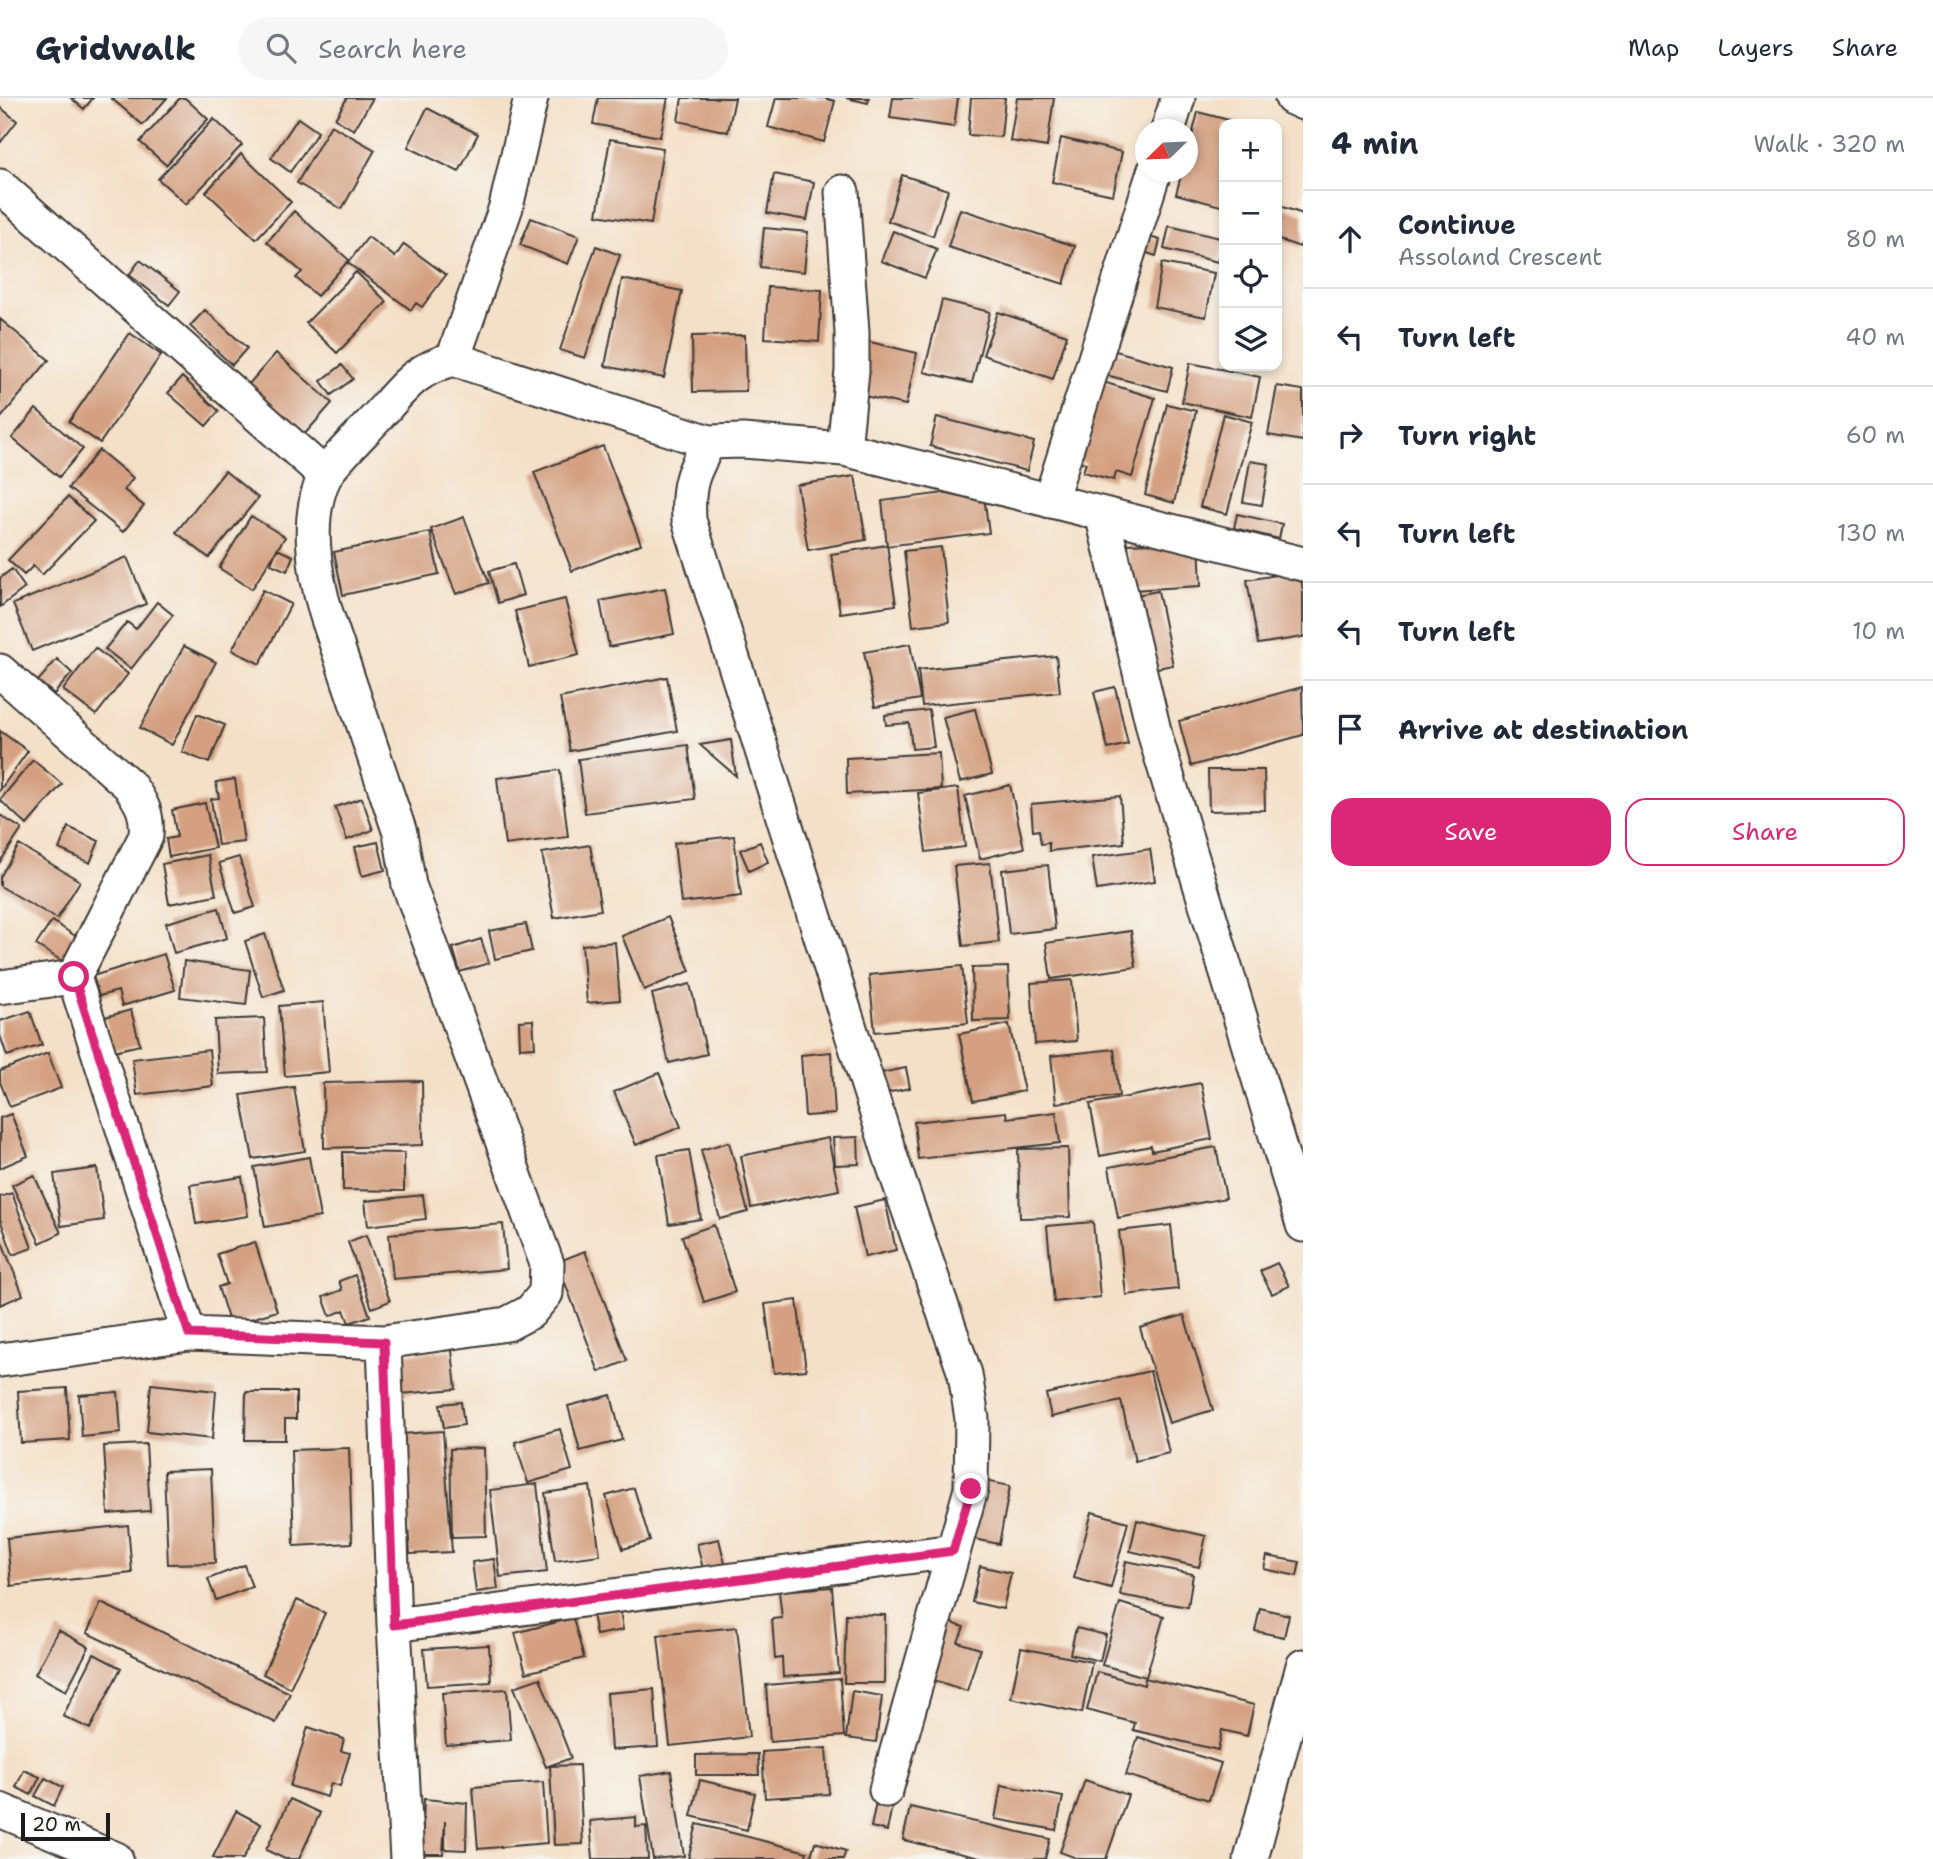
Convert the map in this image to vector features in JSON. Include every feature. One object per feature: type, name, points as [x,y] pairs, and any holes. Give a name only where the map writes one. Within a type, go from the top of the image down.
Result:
[{"type":"street","points":[[453,359],[506,207],[531,98]]},
{"type":"street","points":[[1171,119],[1178,98]]},
{"type":"street","points":[[1292,98],[1303,103]]},
{"type":"street","points":[[1050,501],[1151,182]]},
{"type":"street","points":[[0,186],[325,475]]},
{"type":"street","points":[[842,192],[852,371],[844,449]]},
{"type":"street","points":[[0,1360],[189,1334],[384,1342],[507,1324],[530,1312],[546,1293],[547,1264],[409,885],[400,833],[317,584],[314,559],[315,513],[325,475],[408,383],[430,366],[453,359],[709,442],[743,441],[844,449],[1303,564]]},
{"type":"street","points":[[709,442],[696,466],[688,491],[688,520],[892,1161],[965,1374],[972,1419],[971,1489],[886,1790]]},
{"type":"street","points":[[1102,514],[1156,739],[1303,1225]]},
{"type":"street","points":[[0,671],[129,785],[143,803],[147,820],[146,836],[74,977],[189,1334]]},
{"type":"street","points":[[0,987],[74,977]]},
{"type":"street","points":[[384,1342],[394,1625],[407,1859]]},
{"type":"street","points":[[394,1625],[953,1551]]},
{"type":"street","points":[[1251,1859],[1303,1666]]},
{"type":"street","points":[[0,1810],[116,1859]]},
{"type":"building","points":[[71,98],[93,98],[84,109]]},
{"type":"building","points":[[111,98],[167,98],[143,125]]},
{"type":"building","points":[[180,98],[185,98],[208,119],[166,165],[140,142]]},
{"type":"building","points":[[347,98],[373,98],[354,130],[335,119]]},
{"type":"building","points":[[598,98],[668,98],[660,137],[593,124]]},
{"type":"building","points":[[682,98],[735,98],[728,132],[678,121]]},
{"type":"building","points":[[776,98],[824,98],[835,101],[824,142],[768,127]]},
{"type":"building","points":[[846,98],[869,98],[868,103]]},
{"type":"building","points":[[893,98],[958,98],[954,127],[890,118]]},
{"type":"building","points":[[971,98],[1005,98],[1001,137],[968,135]]},
{"type":"building","points":[[1017,98],[1054,98],[1047,147],[1010,141]]},
{"type":"building","points":[[0,107],[17,121],[0,143]]},
{"type":"building","points":[[427,108],[478,134],[459,172],[408,147]]},
{"type":"building","points":[[1198,112],[1225,119],[1219,119],[1219,206],[1176,194],[1179,182],[1198,182]]},
{"type":"building","points":[[298,118],[318,132],[290,172],[271,158]]},
{"type":"building","points":[[214,119],[242,145],[186,204],[158,179]]},
{"type":"building","points":[[331,125],[375,150],[342,209],[297,183]]},
{"type":"building","points":[[1061,138],[1122,152],[1113,195],[1052,182]]},
{"type":"building","points":[[610,139],[663,148],[651,224],[597,215]]},
{"type":"building","points":[[241,154],[291,202],[256,239],[206,192]]},
{"type":"building","points":[[774,174],[814,182],[807,220],[767,213]]},
{"type":"building","points":[[902,175],[948,190],[933,236],[888,221]]},
{"type":"building","points":[[1282,207],[1303,214],[1303,238],[1300,247],[1282,241]]},
{"type":"building","points":[[960,209],[1075,246],[1064,284],[948,247]]},
{"type":"building","points":[[294,211],[349,260],[317,296],[296,278],[302,272],[267,242]]},
{"type":"building","points":[[531,218],[579,236],[568,264],[520,245]]},
{"type":"building","points":[[1169,226],[1219,238],[1218,262],[1164,249]]},
{"type":"building","points":[[764,228],[808,232],[804,272],[760,267]]},
{"type":"building","points":[[893,231],[937,249],[925,278],[881,261]]},
{"type":"building","points":[[1145,236],[1160,240],[1156,256],[1141,251]]},
{"type":"building","points":[[368,237],[395,257],[404,244],[446,275],[422,307],[416,303],[411,310],[348,263]]},
{"type":"building","points":[[596,246],[620,255],[585,358],[560,350]]},
{"type":"building","points":[[140,260],[180,291],[169,305],[129,275]]},
{"type":"building","points":[[1162,263],[1214,273],[1206,317],[1154,307]]},
{"type":"building","points":[[356,272],[387,302],[337,353],[306,323]]},
{"type":"building","points":[[622,279],[682,291],[664,378],[605,366]]},
{"type":"building","points":[[768,287],[822,290],[819,342],[765,338]]},
{"type":"building","points":[[942,300],[990,312],[972,383],[924,372]]},
{"type":"building","points":[[205,310],[247,348],[232,365],[190,326]]},
{"type":"building","points":[[998,312],[1067,335],[1053,379],[983,355]]},
{"type":"building","points":[[0,319],[49,360],[0,419]]},
{"type":"building","points":[[130,333],[161,355],[100,443],[69,422]]},
{"type":"building","points":[[745,335],[746,391],[693,392],[692,336]]},
{"type":"building","points":[[866,341],[917,353],[906,405],[855,394]]},
{"type":"building","points":[[1112,350],[1173,367],[1167,391],[1106,375]]},
{"type":"building","points":[[276,353],[332,403],[303,436],[247,386]]},
{"type":"building","points":[[1190,363],[1219,369],[1219,371],[1260,377],[1252,417],[1182,402]]},
{"type":"building","points":[[342,365],[353,379],[331,395],[321,381]]},
{"type":"building","points":[[182,377],[219,411],[206,426],[168,393]]},
{"type":"building","points":[[1100,381],[1155,398],[1132,477],[1116,472],[1114,480],[1083,472],[1086,463],[1077,461]]},
{"type":"building","points":[[1277,386],[1303,390],[1303,441],[1268,435]]},
{"type":"building","points":[[1167,404],[1196,411],[1174,503],[1145,495]]},
{"type":"building","points":[[36,409],[83,449],[59,477],[12,438]]},
{"type":"building","points":[[1223,414],[1252,422],[1227,514],[1200,507]]},
{"type":"building","points":[[937,417],[1034,442],[1027,471],[930,446]]},
{"type":"building","points":[[603,446],[641,544],[572,571],[534,472]]},
{"type":"building","points":[[99,450],[133,478],[124,490],[144,506],[123,532],[68,488]]},
{"type":"building","points":[[1250,461],[1269,464],[1262,505],[1243,502]]},
{"type":"building","points":[[225,471],[258,498],[209,558],[176,532]]},
{"type":"building","points":[[855,476],[866,540],[808,550],[797,485]]},
{"type":"building","points":[[983,488],[989,533],[887,546],[882,501]]},
{"type":"building","points":[[68,497],[94,521],[42,575],[33,566],[24,575],[8,560]]},
{"type":"building","points":[[1237,514],[1282,524],[1279,539],[1234,528]]},
{"type":"building","points":[[251,516],[285,537],[252,589],[219,568]]},
{"type":"building","points":[[464,517],[489,583],[456,594],[431,529]]},
{"type":"building","points":[[430,532],[439,574],[343,595],[334,552]]},
{"type":"building","points":[[1199,541],[1201,586],[1131,590],[1128,544]]},
{"type":"building","points":[[887,545],[896,605],[840,613],[831,554]]},
{"type":"building","points":[[941,547],[949,622],[913,626],[904,551]]},
{"type":"building","points":[[277,549],[293,556],[287,571],[271,564]]},
{"type":"building","points":[[127,557],[146,604],[32,651],[13,604]]},
{"type":"building","points":[[514,564],[523,595],[498,603],[489,571]]},
{"type":"building","points":[[12,569],[25,588],[0,607],[0,578]]},
{"type":"building","points":[[1300,571],[1303,637],[1258,644],[1247,580]]},
{"type":"building","points":[[665,588],[674,634],[609,647],[600,601]]},
{"type":"building","points":[[263,590],[291,604],[260,664],[232,650]]},
{"type":"building","points":[[1158,591],[1173,665],[1146,670],[1131,596]]},
{"type":"building","points":[[565,599],[579,655],[529,667],[515,611]]},
{"type":"building","points":[[157,602],[173,615],[131,669],[105,649],[127,622],[136,629]]},
{"type":"building","points":[[910,644],[920,699],[875,707],[864,652]]},
{"type":"building","points":[[184,646],[216,662],[172,745],[140,728]]},
{"type":"building","points":[[95,648],[128,674],[96,715],[63,690]]},
{"type":"building","points":[[1056,656],[1060,692],[922,706],[918,670]]},
{"type":"building","points":[[57,659],[72,673],[54,694],[38,681]]},
{"type":"building","points":[[667,677],[677,731],[570,751],[560,698]]},
{"type":"building","points":[[1115,687],[1128,744],[1108,749],[1094,692]]},
{"type":"building","points":[[1302,687],[1303,735],[1191,766],[1179,721]]},
{"type":"building","points":[[975,709],[992,774],[960,782],[943,717]]},
{"type":"building","points":[[929,710],[934,747],[912,749],[909,723],[886,725],[885,715]]},
{"type":"building","points":[[197,714],[225,725],[209,763],[182,752]]},
{"type":"building","points":[[0,731],[28,751],[0,790]]},
{"type":"building","points":[[731,740],[736,776],[700,745]]},
{"type":"building","points":[[688,745],[695,799],[585,813],[578,759]]},
{"type":"building","points":[[939,753],[941,789],[847,794],[846,758]]},
{"type":"building","points":[[33,760],[62,784],[27,825],[0,800]]},
{"type":"building","points":[[560,770],[568,837],[505,845],[497,778]]},
{"type":"building","points":[[1208,770],[1264,770],[1265,810],[1209,811]]},
{"type":"building","points":[[235,779],[244,842],[218,845],[211,799],[219,798],[216,782]]},
{"type":"building","points":[[1010,785],[1024,848],[980,859],[965,796]]},
{"type":"building","points":[[958,788],[965,847],[926,852],[918,793]]},
{"type":"building","points":[[1120,796],[1124,843],[1049,851],[1049,843],[1041,844],[1039,830],[1033,831],[1031,804]]},
{"type":"building","points":[[362,798],[373,830],[347,840],[335,807]]},
{"type":"building","points":[[205,803],[215,848],[169,857],[166,839],[177,837],[172,810]]},
{"type":"building","points":[[0,815],[22,829],[0,862]]},
{"type":"building","points":[[68,827],[99,841],[90,863],[59,849]]},
{"type":"building","points":[[734,836],[741,896],[681,903],[674,843]]},
{"type":"building","points":[[378,842],[385,870],[362,876],[355,847]]},
{"type":"building","points":[[760,842],[768,862],[749,871],[740,850]]},
{"type":"building","points":[[19,845],[80,881],[57,919],[0,886],[0,877]]},
{"type":"building","points":[[590,845],[601,910],[554,918],[542,853]]},
{"type":"building","points":[[1150,849],[1155,881],[1097,890],[1092,857]]},
{"type":"building","points":[[208,855],[216,895],[169,904],[162,864]]},
{"type":"building","points":[[239,857],[255,907],[235,913],[219,863]]},
{"type":"building","points":[[990,863],[999,942],[963,946],[954,866]]},
{"type":"building","points":[[1048,865],[1055,929],[1009,934],[1002,870]]},
{"type":"building","points":[[219,908],[227,938],[174,953],[166,923]]},
{"type":"building","points":[[668,917],[690,971],[644,990],[622,936]]},
{"type":"building","points":[[52,921],[77,937],[62,961],[36,945]]},
{"type":"building","points":[[526,924],[532,951],[495,959],[489,931]]},
{"type":"building","points":[[1131,931],[1136,967],[1051,979],[1046,943]]},
{"type":"building","points":[[265,934],[284,990],[263,997],[245,941]]},
{"type":"building","points":[[481,939],[489,963],[460,972],[453,948]]},
{"type":"building","points":[[615,942],[620,1000],[587,1003],[582,945]]},
{"type":"building","points":[[164,954],[175,990],[122,1006],[118,991],[99,996],[93,976]]},
{"type":"building","points":[[184,961],[250,970],[246,1005],[180,997]]},
{"type":"building","points":[[962,966],[968,1023],[875,1032],[869,975]]},
{"type":"building","points":[[1008,967],[1010,1020],[973,1021],[972,968]]},
{"type":"building","points":[[1072,980],[1077,1041],[1035,1044],[1031,983]]},
{"type":"building","points":[[690,984],[707,1054],[669,1063],[652,994]]},
{"type":"building","points":[[323,1002],[329,1072],[285,1076],[279,1006]]},
{"type":"building","points":[[131,1010],[140,1045],[114,1051],[105,1017]]},
{"type":"building","points":[[30,1011],[42,1045],[7,1056],[0,1035],[0,1021]]},
{"type":"building","points":[[264,1018],[267,1072],[218,1074],[215,1020]]},
{"type":"building","points":[[533,1020],[535,1047],[520,1048],[519,1021]]},
{"type":"building","points":[[1009,1024],[1024,1091],[973,1101],[959,1034]]},
{"type":"building","points":[[1114,1049],[1119,1096],[1056,1103],[1051,1056]]},
{"type":"building","points":[[209,1050],[213,1086],[137,1095],[132,1059]]},
{"type":"building","points":[[831,1052],[835,1114],[805,1116],[801,1055]]},
{"type":"building","points":[[48,1053],[61,1088],[10,1107],[0,1082],[0,1071]]},
{"type":"building","points":[[906,1068],[910,1088],[886,1093],[881,1073]]},
{"type":"building","points":[[659,1073],[681,1127],[636,1145],[614,1092]]},
{"type":"building","points":[[422,1081],[423,1145],[324,1148],[323,1083]]},
{"type":"building","points":[[1201,1083],[1212,1139],[1152,1151],[1151,1146],[1100,1156],[1090,1104]]},
{"type":"building","points":[[294,1087],[305,1151],[253,1159],[241,1095]]},
{"type":"building","points":[[1006,1112],[1007,1118],[1056,1112],[1060,1143],[918,1159],[914,1122]]},
{"type":"building","points":[[11,1114],[28,1156],[0,1168],[0,1118]]},
{"type":"building","points":[[858,1137],[859,1164],[835,1165],[833,1138]]},
{"type":"building","points":[[828,1138],[839,1190],[751,1208],[741,1156]]},
{"type":"building","points":[[729,1142],[748,1212],[720,1219],[701,1150]]},
{"type":"building","points":[[1216,1147],[1226,1198],[1118,1218],[1109,1167]]},
{"type":"building","points":[[1068,1148],[1070,1217],[1020,1218],[1018,1149]]},
{"type":"building","points":[[689,1150],[701,1219],[669,1224],[658,1155]]},
{"type":"building","points":[[343,1152],[404,1153],[404,1191],[343,1190]]},
{"type":"building","points":[[309,1157],[320,1217],[265,1227],[254,1167]]},
{"type":"building","points":[[97,1168],[104,1220],[61,1226],[54,1174]]},
{"type":"building","points":[[34,1175],[61,1233],[40,1243],[12,1185]]},
{"type":"building","points":[[242,1177],[248,1216],[196,1224],[190,1185]]},
{"type":"building","points":[[12,1193],[32,1248],[13,1255],[0,1219],[0,1197]]},
{"type":"building","points":[[423,1195],[426,1219],[368,1226],[365,1201]]},
{"type":"building","points":[[885,1200],[896,1250],[865,1257],[854,1207]]},
{"type":"building","points":[[1093,1222],[1100,1297],[1054,1302],[1047,1226]]},
{"type":"building","points":[[503,1224],[507,1269],[393,1279],[389,1234]]},
{"type":"building","points":[[714,1225],[735,1292],[704,1302],[682,1236]]},
{"type":"building","points":[[1171,1225],[1178,1289],[1126,1295],[1119,1231]]},
{"type":"building","points":[[366,1235],[390,1301],[372,1308],[348,1242]]},
{"type":"building","points":[[0,1237],[23,1295],[0,1305]]},
{"type":"building","points":[[255,1242],[277,1311],[230,1325],[218,1287],[227,1284],[217,1254]]},
{"type":"building","points":[[585,1251],[627,1361],[599,1372],[557,1262]]},
{"type":"building","points":[[1277,1263],[1289,1286],[1272,1294],[1260,1271]]},
{"type":"building","points":[[355,1275],[370,1316],[349,1323],[344,1310],[330,1316],[323,1297],[342,1290],[339,1281]]},
{"type":"building","points":[[797,1300],[806,1370],[774,1373],[765,1304]]},
{"type":"building","points":[[1184,1315],[1213,1410],[1169,1423],[1140,1328]]},
{"type":"building","points":[[452,1350],[456,1389],[401,1394],[397,1355]]},
{"type":"building","points":[[1150,1371],[1169,1453],[1135,1461],[1121,1401],[1051,1417],[1046,1394]]},
{"type":"building","points":[[151,1384],[216,1391],[212,1439],[147,1432]]},
{"type":"building","points":[[67,1388],[70,1440],[21,1443],[18,1391]]},
{"type":"building","points":[[118,1392],[121,1433],[82,1437],[79,1395]]},
{"type":"building","points":[[246,1392],[296,1392],[296,1419],[285,1419],[285,1440],[245,1440]]},
{"type":"building","points":[[611,1395],[622,1440],[580,1451],[568,1406]]},
{"type":"building","points":[[461,1402],[464,1425],[444,1428],[440,1404]]},
{"type":"building","points":[[560,1429],[572,1470],[528,1483],[515,1442]]},
{"type":"building","points":[[443,1431],[452,1552],[410,1554],[401,1434]]},
{"type":"building","points":[[146,1444],[150,1511],[108,1514],[104,1446]]},
{"type":"building","points":[[349,1448],[352,1543],[294,1546],[291,1450]]},
{"type":"building","points":[[484,1448],[486,1536],[452,1537],[450,1449]]},
{"type":"building","points":[[211,1469],[215,1563],[168,1564],[164,1471]]},
{"type":"building","points":[[985,1481],[1010,1486],[999,1544],[974,1539]]},
{"type":"building","points":[[537,1484],[547,1572],[500,1577],[490,1490]]},
{"type":"building","points":[[590,1486],[600,1555],[555,1561],[545,1493]]},
{"type":"building","points":[[634,1488],[650,1541],[623,1549],[606,1496]]},
{"type":"building","points":[[1092,1512],[1128,1522],[1111,1588],[1074,1578]]},
{"type":"building","points":[[1137,1520],[1206,1536],[1199,1567],[1130,1551]]},
{"type":"building","points":[[128,1525],[132,1573],[11,1586],[7,1538]]},
{"type":"building","points":[[719,1539],[725,1564],[703,1569],[697,1544]]},
{"type":"building","points":[[1267,1556],[1300,1562],[1297,1576],[1264,1569]]},
{"type":"building","points":[[494,1559],[498,1589],[476,1592],[472,1562]]},
{"type":"building","points":[[1126,1561],[1193,1574],[1188,1607],[1120,1595]]},
{"type":"building","points":[[244,1565],[252,1587],[216,1600],[208,1579]]},
{"type":"building","points":[[980,1566],[1011,1573],[1003,1609],[972,1602]]},
{"type":"building","points":[[832,1587],[839,1673],[783,1677],[782,1658],[775,1659],[772,1619],[782,1618],[779,1591]]},
{"type":"building","points":[[297,1600],[325,1613],[290,1688],[263,1674]]},
{"type":"building","points":[[101,1603],[290,1693],[276,1723],[87,1633]]},
{"type":"building","points":[[1120,1603],[1164,1616],[1146,1677],[1102,1665]]},
{"type":"building","points":[[1260,1608],[1289,1615],[1284,1637],[1255,1631]]},
{"type":"building","points":[[620,1609],[623,1630],[596,1635],[592,1614]]},
{"type":"building","points":[[846,1614],[885,1615],[884,1683],[844,1683]]},
{"type":"building","points":[[573,1618],[584,1658],[526,1673],[515,1633]]},
{"type":"building","points":[[943,1620],[964,1627],[958,1642],[980,1649],[967,1691],[925,1677]]},
{"type":"building","points":[[737,1627],[749,1737],[670,1746],[658,1635]]},
{"type":"building","points":[[1076,1628],[1106,1635],[1100,1661],[1070,1654]]},
{"type":"building","points":[[58,1630],[89,1647],[66,1691],[35,1674]]},
{"type":"building","points":[[489,1645],[491,1682],[427,1686],[424,1649]]},
{"type":"building","points":[[1021,1648],[1092,1662],[1082,1713],[1011,1698]]},
{"type":"building","points":[[94,1654],[121,1668],[90,1729],[63,1716]]},
{"type":"building","points":[[1097,1672],[1144,1685],[1145,1678],[1254,1705],[1247,1736],[1222,1730],[1218,1750],[1133,1730],[1135,1723],[1087,1710]]},
{"type":"building","points":[[540,1678],[571,1758],[546,1767],[514,1687]]},
{"type":"building","points":[[840,1679],[844,1736],[770,1742],[766,1685]]},
{"type":"building","points":[[507,1689],[511,1740],[446,1745],[442,1693]]},
{"type":"building","points":[[654,1689],[658,1747],[611,1750],[607,1693]]},
{"type":"building","points":[[852,1691],[882,1696],[876,1742],[846,1738]]},
{"type":"building","points":[[308,1727],[344,1739],[341,1751],[350,1753],[340,1786],[331,1783],[327,1797],[290,1786]]},
{"type":"building","points":[[1138,1737],[1221,1763],[1209,1800],[1126,1775]]},
{"type":"building","points":[[826,1748],[829,1794],[765,1798],[762,1752]]},
{"type":"building","points":[[758,1754],[759,1775],[696,1775],[696,1755]]},
{"type":"building","points":[[579,1765],[583,1844],[554,1845],[550,1766]]},
{"type":"building","points":[[24,1770],[40,1777],[31,1795],[16,1787]]},
{"type":"building","points":[[671,1771],[684,1856],[653,1859],[640,1776]]},
{"type":"building","points":[[45,1778],[63,1787],[54,1806],[35,1796]]},
{"type":"building","points":[[700,1780],[755,1793],[747,1830],[691,1816]]},
{"type":"building","points":[[1085,1780],[1128,1795],[1106,1859],[1079,1859],[1060,1852]]},
{"type":"building","points":[[543,1782],[547,1843],[478,1849],[473,1787]]},
{"type":"building","points":[[1001,1785],[1063,1797],[1056,1830],[995,1819]]},
{"type":"building","points":[[290,1799],[320,1813],[299,1859],[285,1859],[266,1850]]},
{"type":"building","points":[[424,1799],[467,1803],[466,1850],[445,1849],[445,1821],[443,1854],[422,1854]]},
{"type":"building","points":[[876,1802],[892,1806],[887,1831],[871,1827]]},
{"type":"building","points":[[910,1807],[1050,1839],[1045,1859],[984,1859],[903,1840]]},
{"type":"building","points":[[236,1811],[261,1824],[243,1859],[217,1859],[213,1857]]},
{"type":"building","points":[[636,1817],[636,1827],[646,1826],[648,1859],[593,1859],[590,1821]]},
{"type":"building","points":[[697,1824],[807,1852],[805,1859],[688,1859]]},
{"type":"building","points":[[815,1842],[846,1851],[843,1859],[810,1859]]},
{"type":"route","points":[[74,977],[189,1334],[384,1342],[394,1625],[953,1551],[971,1489]]}]
